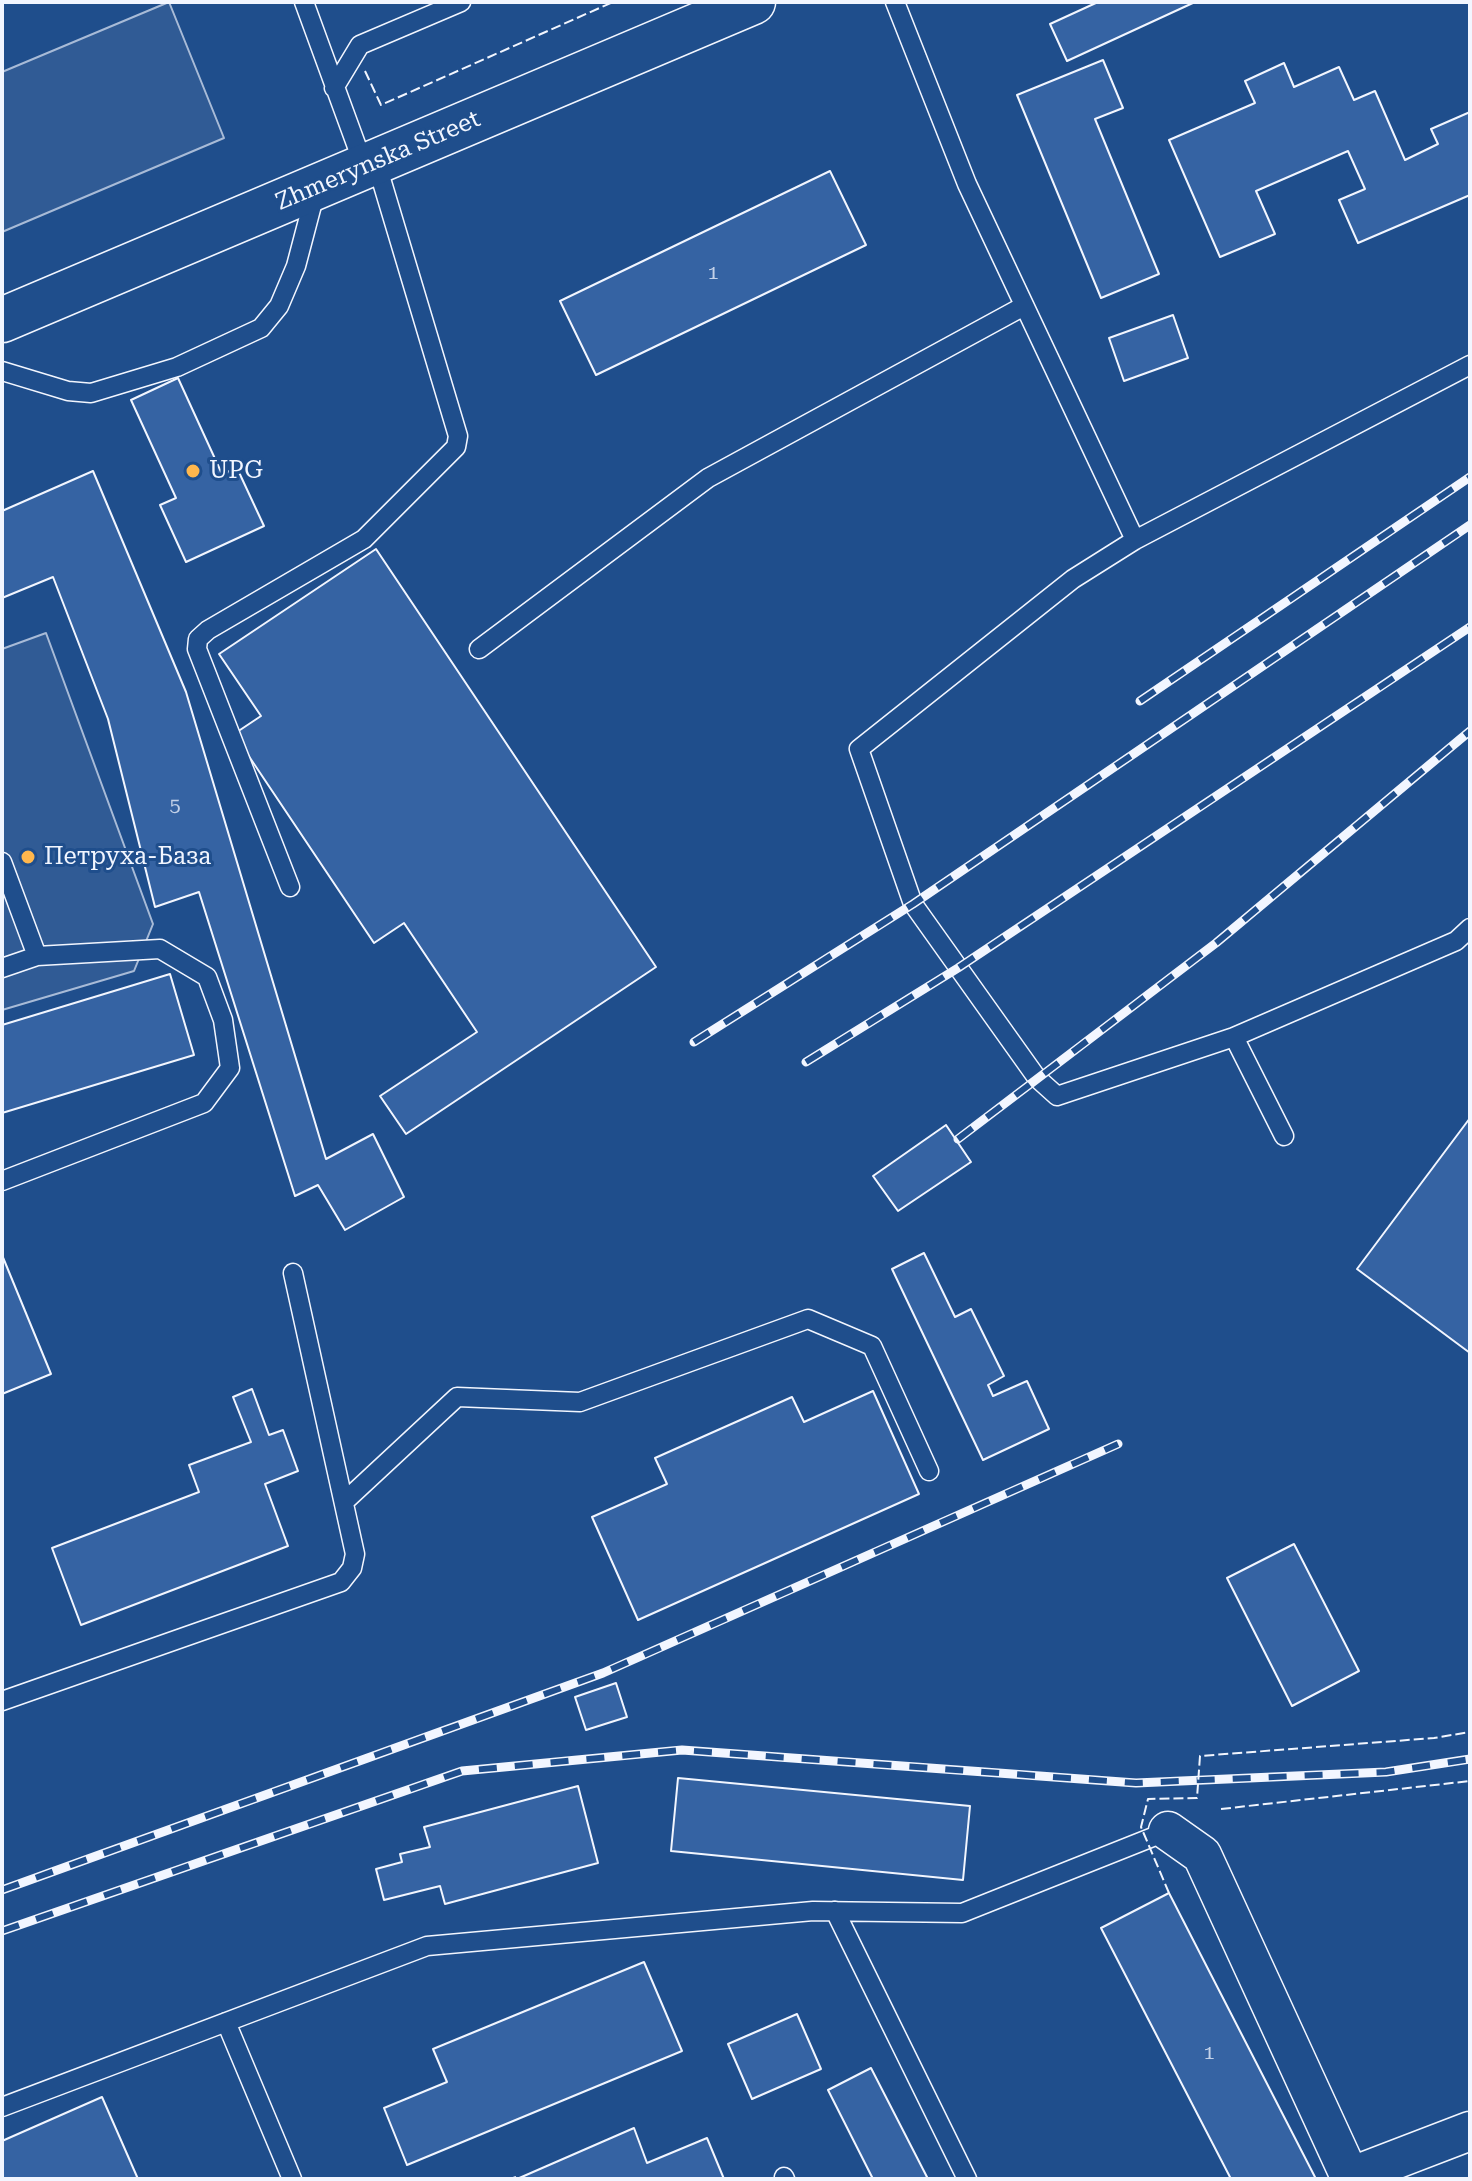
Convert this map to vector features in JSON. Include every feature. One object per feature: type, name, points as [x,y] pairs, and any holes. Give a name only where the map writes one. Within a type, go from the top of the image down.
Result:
[{"type":"main road","name":"Zhmerynska Street","points":[[2,320],[753,2]]},
{"type":"street","points":[[1168,1831],[1202,1855],[1351,2178],[1470,2131]]},
{"type":"lane","points":[[290,887],[197,649],[198,639],[208,630],[364,539],[456,447],[458,436],[370,164],[334,88],[304,2]]},
{"type":"lane","points":[[334,88],[360,45],[461,2]]},
{"type":"lane","points":[[895,2],[967,184],[1135,540]]},
{"type":"lane","points":[[2,371],[68,391],[91,393],[177,367],[261,328],[279,306],[296,266],[317,186]]},
{"type":"lane","points":[[479,649],[708,478],[1024,306]]},
{"type":"lane","points":[[1470,365],[1135,540],[1073,579],[859,749],[913,904],[1037,1078],[1057,1096],[1234,1037],[1456,941],[1470,928]]},
{"type":"lane","points":[[2,862],[37,956]]},
{"type":"lane","points":[[2,968],[37,956],[160,949],[207,977],[223,1020],[230,1068],[204,1103],[2,1181]]},
{"type":"lane","points":[[1234,1037],[1284,1136]]},
{"type":"lane","points":[[2,1701],[341,1582],[352,1568],[355,1554],[293,1273]]},
{"type":"lane","points":[[344,1502],[457,1397],[580,1402],[808,1319],[872,1346],[929,1471]]},
{"type":"lane","points":[[2,2107],[427,1946],[835,1911],[962,1913],[1168,1831]]},
{"type":"lane","points":[[835,1911],[967,2179]]},
{"type":"lane","points":[[226,2022],[292,2179]]},
{"type":"shaded area","points":[[169,2],[224,138],[2,232],[2,72]]},
{"type":"shaded area","points":[[46,633],[153,924],[134,971],[2,1010],[2,649]]},
{"type":"building","points":[[1098,2],[1195,2],[1067,61],[1050,24]]},
{"type":"building","points":[[1103,60],[1123,108],[1095,119],[1159,274],[1101,298],[1017,95]]},
{"type":"building","points":[[1284,63],[1294,87],[1339,67],[1354,100],[1375,91],[1405,160],[1438,144],[1431,129],[1470,112],[1470,195],[1358,243],[1339,200],[1365,189],[1348,151],[1256,191],[1275,234],[1220,257],[1169,140],[1255,103],[1245,81]]},
{"type":"building","points":[[830,171],[866,245],[596,375],[560,301]]},
{"type":"building","points":[[1173,315],[1188,358],[1124,381],[1109,338]]},
{"type":"building","name":"UPG","points":[[178,378],[222,474],[237,468],[264,526],[186,562],[160,505],[176,498],[131,400]]},
{"type":"building","points":[[93,471],[186,692],[326,1159],[373,1134],[404,1197],[345,1230],[318,1185],[295,1196],[199,892],[155,907],[108,719],[53,577],[2,598],[2,511]]},
{"type":"building","points":[[376,549],[656,967],[406,1134],[380,1096],[477,1032],[404,923],[374,943],[234,734],[261,716],[219,654]]},
{"type":"building","points":[[170,974],[194,1055],[2,1113],[2,1025]]},
{"type":"building","points":[[1470,1118],[1470,1353],[1357,1269]]},
{"type":"building","points":[[946,1125],[971,1162],[898,1211],[873,1176]]},
{"type":"building","points":[[924,1253],[955,1317],[971,1309],[1004,1376],[988,1385],[993,1396],[1027,1381],[1049,1429],[983,1460],[892,1269]]},
{"type":"building","points":[[2,1255],[51,1374],[2,1394]]},
{"type":"building","points":[[252,1389],[269,1435],[283,1430],[298,1471],[265,1484],[288,1546],[81,1625],[52,1548],[199,1492],[189,1465],[251,1442],[233,1397]]},
{"type":"building","points":[[873,1391],[919,1494],[638,1620],[592,1517],[667,1484],[655,1458],[792,1397],[804,1422]]},
{"type":"building","points":[[1294,1544],[1359,1671],[1292,1706],[1227,1578]]},
{"type":"building","points":[[616,1683],[627,1717],[586,1730],[575,1697]]},
{"type":"building","points":[[678,1778],[970,1806],[963,1880],[671,1851]]},
{"type":"building","points":[[578,1786],[598,1863],[445,1904],[440,1886],[384,1900],[376,1869],[402,1862],[400,1854],[430,1847],[424,1827]]},
{"type":"building","points":[[1169,1893],[1316,2179],[1231,2179],[1101,1928]]},
{"type":"building","points":[[644,1962],[682,2051],[407,2165],[384,2108],[447,2082],[433,2049]]},
{"type":"building","points":[[797,2014],[821,2069],[752,2099],[728,2044]]},
{"type":"building","points":[[871,2068],[928,2179],[873,2179],[828,2090]]},
{"type":"building","points":[[102,2097],[138,2179],[2,2179],[2,2141]]},
{"type":"building","points":[[634,2128],[647,2163],[707,2138],[724,2179],[517,2179]]},
{"type":"railway","points":[[1140,701],[1470,477]]},
{"type":"railway","points":[[694,1042],[913,904],[1470,525]]},
{"type":"railway","points":[[806,1062],[958,968],[1470,627]]},
{"type":"railway","points":[[958,1139],[1216,943],[1470,731]]},
{"type":"railway","points":[[2,1890],[603,1673],[1118,1444]]},
{"type":"railway","points":[[2,1931],[462,1771],[682,1750],[1136,1783],[1386,1772],[1470,1759]]},
{"type":"fence","points":[[365,71],[381,105],[613,2]]},
{"type":"fence","points":[[1169,1893],[1141,1827],[1148,1799],[1197,1798],[1200,1756],[1434,1738],[1470,1732]]},
{"type":"fence","points":[[1221,1809],[1470,1781]]},
{"type":"fence","points":[[510,2179],[516,2177]]},
{"type":"place","name":"UPG","points":[[193,471]]},
{"type":"place","name":"Петруха-База","points":[[28,857]]}]
